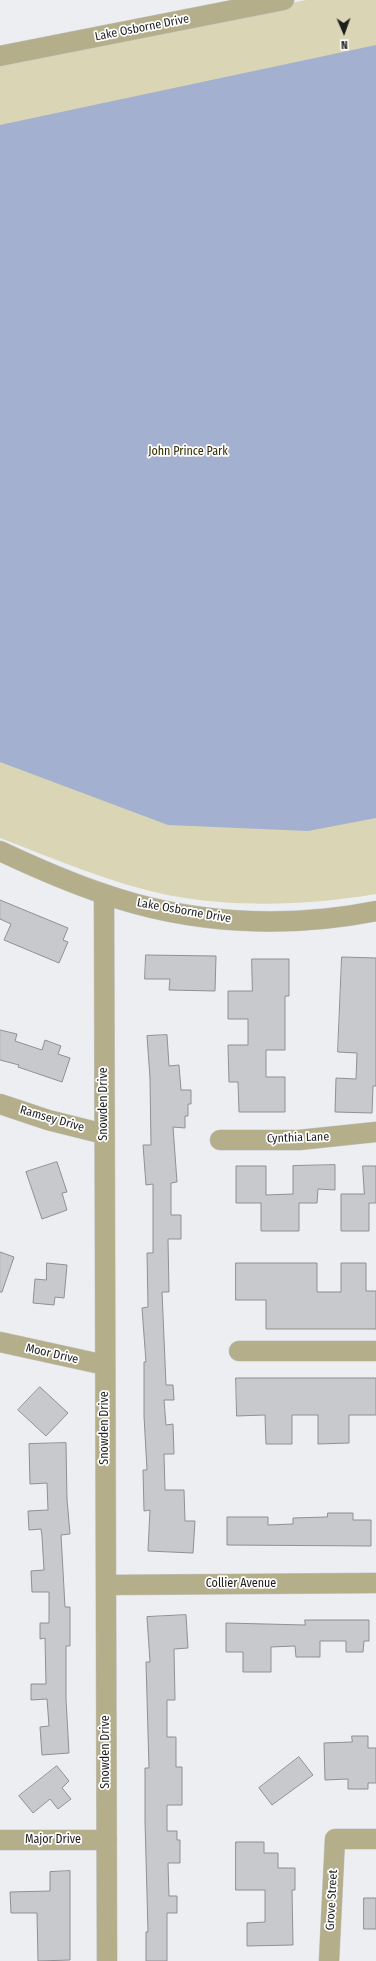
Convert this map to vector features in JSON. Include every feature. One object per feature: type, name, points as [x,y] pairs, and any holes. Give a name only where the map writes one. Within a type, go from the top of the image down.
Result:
[{"type":"street","name":"Lake Osborne Drive","points":[[0,56],[214,7],[284,0]]},
{"type":"street","name":"Lake Osborne Drive","points":[[0,851],[104,894],[158,909],[212,918],[262,922],[306,921],[376,911]]},
{"type":"street","name":"Snowden Drive","points":[[104,894],[107,1961]]},
{"type":"street","name":"Ramsey Drive","points":[[0,1104],[48,1120],[104,1134]]},
{"type":"street","name":"Cynthia Lane","points":[[220,1140],[299,1140],[376,1132]]},
{"type":"street","name":"Moor Drive","points":[[0,1342],[105,1365]]},
{"type":"street","points":[[239,1351],[376,1350]]},
{"type":"street","name":"Collier Avenue","points":[[106,1585],[376,1583]]},
{"type":"street","name":"Grove Street","points":[[329,1961],[335,1839],[376,1839]]},
{"type":"street","name":"Major Drive","points":[[0,1840],[107,1840]]},
{"type":"green space","name":"John Prince Park","points":[[306,0],[376,0],[376,894],[326,901],[274,904],[249,904],[198,900],[173,896],[129,885],[85,871],[0,838],[0,65]]},
{"type":"water","name":"John Prince Park","points":[[376,45],[376,818],[308,831],[168,825],[0,762],[0,125]]},
{"type":"building","points":[[0,900],[68,928],[63,940],[68,942],[59,963],[4,940],[11,924],[0,919]]},
{"type":"building","points":[[146,955],[216,956],[215,991],[169,990],[170,979],[145,979]]},
{"type":"building","points":[[342,957],[376,958],[376,1086],[373,1086],[372,1113],[335,1112],[336,1078],[356,1079],[357,1053],[338,1052]]},
{"type":"building","points":[[252,959],[289,959],[289,996],[285,996],[285,1050],[266,1050],[266,1077],[285,1077],[285,1112],[239,1112],[238,1082],[229,1082],[228,1045],[248,1045],[248,1019],[228,1019],[228,991],[252,991]]},
{"type":"building","points":[[0,1030],[17,1034],[15,1041],[42,1050],[45,1040],[61,1046],[58,1054],[70,1058],[62,1082],[18,1067],[19,1065],[0,1060]]},
{"type":"building","points":[[167,1035],[169,1066],[179,1065],[181,1090],[191,1090],[191,1104],[188,1104],[188,1116],[185,1116],[185,1128],[173,1127],[177,1182],[171,1183],[171,1215],[181,1215],[181,1239],[168,1239],[169,1292],[162,1292],[166,1385],[173,1385],[174,1400],[164,1400],[166,1425],[173,1424],[174,1454],[164,1454],[165,1490],[184,1490],[185,1521],[195,1521],[193,1553],[148,1551],[150,1510],[144,1511],[143,1470],[147,1470],[144,1416],[144,1362],[146,1362],[142,1308],[148,1307],[147,1253],[153,1253],[153,1184],[146,1185],[143,1145],[151,1145],[150,1078],[147,1036]]},
{"type":"building","points":[[57,1162],[67,1192],[62,1193],[67,1210],[42,1219],[26,1172]]},
{"type":"building","points":[[335,1165],[335,1190],[318,1189],[317,1203],[299,1203],[299,1231],[261,1231],[261,1203],[236,1203],[236,1166],[266,1166],[266,1195],[293,1194],[293,1166]]},
{"type":"building","points":[[363,1166],[376,1166],[376,1203],[369,1203],[369,1231],[341,1231],[341,1194],[364,1194]]},
{"type":"building","points":[[0,1252],[14,1257],[2,1292],[0,1292]]},
{"type":"building","points":[[47,1263],[67,1265],[64,1298],[55,1297],[54,1305],[33,1303],[35,1279],[46,1280]]},
{"type":"building","points":[[236,1263],[317,1263],[317,1292],[341,1292],[341,1263],[366,1263],[366,1291],[376,1291],[376,1329],[266,1329],[266,1300],[236,1300]]},
{"type":"building","points":[[236,1378],[376,1378],[376,1415],[349,1415],[349,1443],[318,1444],[318,1415],[292,1415],[292,1444],[266,1444],[265,1415],[237,1416]]},
{"type":"building","points":[[40,1387],[68,1413],[46,1436],[18,1410]]},
{"type":"building","points":[[66,1443],[67,1499],[70,1534],[61,1535],[65,1607],[70,1607],[70,1646],[66,1646],[66,1699],[69,1753],[42,1755],[40,1727],[49,1726],[47,1699],[31,1700],[31,1684],[46,1684],[45,1638],[40,1639],[40,1623],[49,1623],[49,1592],[32,1592],[31,1571],[44,1570],[41,1529],[29,1530],[28,1511],[48,1510],[47,1483],[30,1484],[29,1444]]},
{"type":"building","points":[[328,1513],[353,1513],[353,1520],[371,1520],[371,1546],[227,1545],[227,1517],[268,1517],[268,1525],[293,1524],[293,1518],[327,1517]]},
{"type":"building","points":[[186,1615],[188,1648],[174,1649],[175,1700],[167,1700],[167,1737],[176,1737],[176,1767],[182,1767],[182,1805],[167,1805],[167,1831],[177,1831],[177,1840],[180,1840],[180,1863],[168,1863],[169,1896],[177,1896],[177,1913],[167,1913],[167,1961],[146,1961],[146,1932],[148,1932],[145,1768],[149,1768],[146,1662],[150,1662],[147,1617]]},
{"type":"building","points":[[305,1620],[369,1620],[369,1641],[364,1641],[363,1652],[346,1652],[346,1641],[320,1641],[320,1657],[296,1657],[295,1646],[271,1647],[271,1672],[243,1672],[243,1652],[226,1652],[226,1623],[305,1625]]},
{"type":"building","points":[[352,1736],[368,1736],[368,1748],[376,1748],[376,1783],[368,1783],[368,1789],[348,1789],[348,1779],[325,1780],[324,1743],[352,1742]]},
{"type":"building","points":[[299,1757],[313,1775],[272,1805],[259,1788]]},
{"type":"building","points":[[57,1766],[69,1781],[62,1788],[71,1799],[58,1809],[50,1799],[33,1813],[19,1796]]},
{"type":"building","points":[[236,1842],[264,1842],[264,1853],[278,1853],[278,1868],[295,1868],[295,1890],[292,1890],[293,1945],[247,1946],[247,1923],[265,1922],[265,1890],[236,1890]]},
{"type":"building","points":[[70,1871],[70,1960],[38,1961],[37,1913],[11,1913],[10,1892],[50,1891],[50,1872]]},
{"type":"building","points":[[364,1898],[376,1898],[376,1929],[364,1929]]}]
